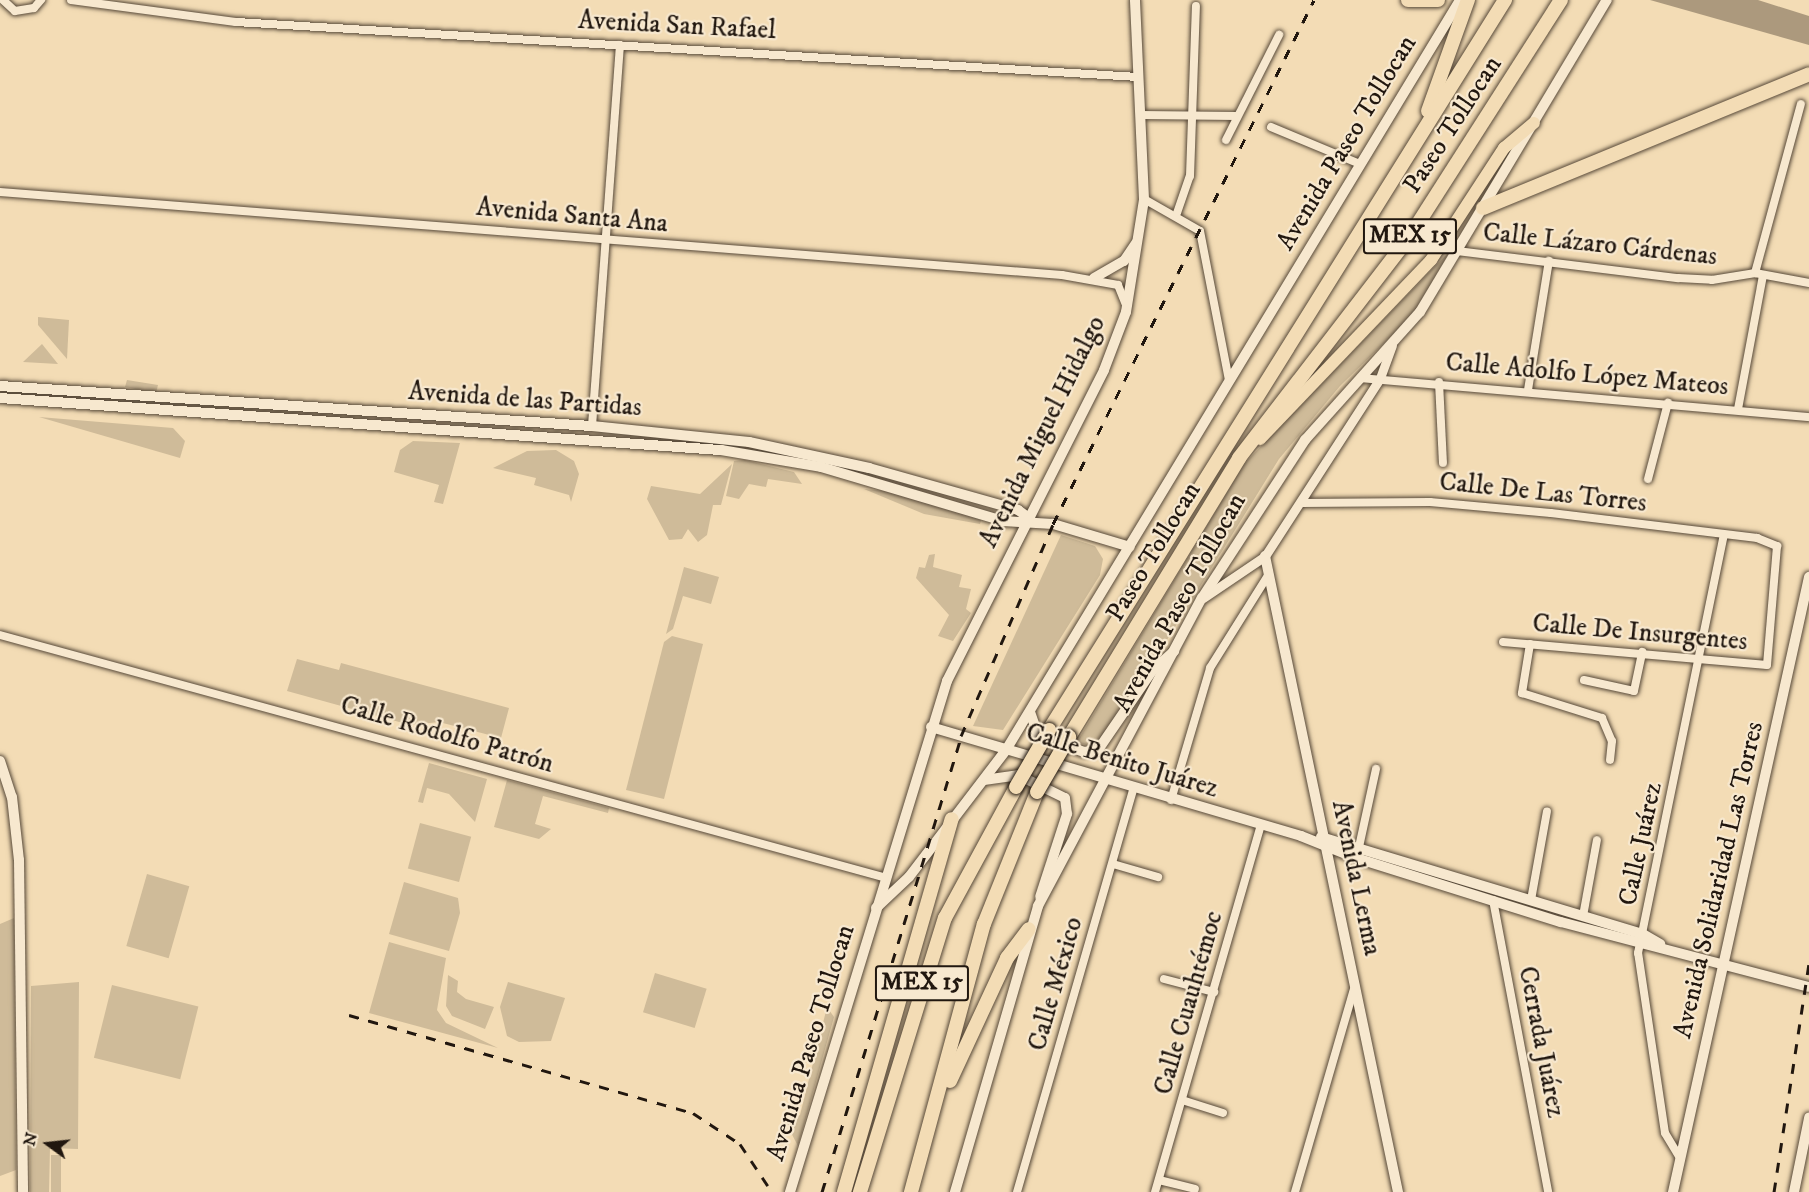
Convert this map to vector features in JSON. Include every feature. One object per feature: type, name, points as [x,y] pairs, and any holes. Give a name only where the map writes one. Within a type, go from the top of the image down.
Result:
[{"type":"highway","points":[[1408,0],[1438,0]]},
{"type":"highway","points":[[1410,156],[1442,81],[1468,0]]},
{"type":"highway","name":"Paseo Tollocan","points":[[861,1192],[941,927],[1016,787],[1049,730],[1410,156],[1505,0]]},
{"type":"highway","name":"Paseo Tollocan","points":[[911,1192],[935,1112],[984,924],[1036,792],[1239,458],[1410,236],[1562,0]]},
{"type":"highway","points":[[1483,208],[1809,74]]},
{"type":"highway","points":[[844,1192],[952,819]]},
{"type":"highway","points":[[935,1112],[1007,958],[1029,928]]},
{"type":"main road","name":"Avenida Miguel Hidalgo","points":[[931,727],[951,671],[1104,370],[1126,305],[1142,229],[1144,199],[1135,0]]},
{"type":"main road","name":"Avenida Paseo Tollocan","points":[[876,908],[909,877],[1006,750],[1460,0]]},
{"type":"main road","name":"Avenida Paseo Tollocan","points":[[955,1192],[1029,928],[1038,906],[1108,779],[1202,598],[1288,462],[1392,345],[1457,251],[1607,0]]},
{"type":"main road","points":[[1239,458],[1431,260],[1504,148],[1534,123]]},
{"type":"main road","points":[[1094,278],[1124,261],[1142,229]]},
{"type":"main road","name":"Avenida de las Partidas","points":[[0,386],[592,426],[810,453],[1027,521]]},
{"type":"main road","name":"Avenida de las Partidas","points":[[0,398],[711,449],[820,467],[1130,547]]},
{"type":"main road","name":"Avenida Lerma","points":[[1265,556],[1398,1192]]},
{"type":"main road","name":"Avenida Solidaridad Las Torres","points":[[1673,1192],[1809,577]]},
{"type":"main road","points":[[1030,712],[1038,735],[1084,752],[1098,750],[1152,671],[1176,649]]},
{"type":"main road","name":"Avenida Paseo Tollocan","points":[[790,1192],[876,908],[883,877],[931,727]]},
{"type":"main road","name":"Calle Benito Juárez","points":[[931,727],[1171,800],[1301,836],[1328,849],[1561,922],[1642,939]]},
{"type":"main road","points":[[0,761],[12,797],[19,860],[23,1192]]},
{"type":"main road","points":[[983,781],[1012,774],[1065,798],[1067,814],[1038,906]]},
{"type":"main road","name":"Calle Benito Juárez","points":[[1301,836],[1325,837],[1359,847],[1564,910],[1663,946],[1809,987]]},
{"type":"main road","points":[[1794,1192],[1809,1118]]},
{"type":"street","points":[[3,0],[15,11],[34,8],[41,0]]},
{"type":"street","name":"Avenida San Rafael","points":[[71,0],[236,22],[1138,77]]},
{"type":"street","points":[[1177,213],[1190,176],[1196,6]]},
{"type":"street","points":[[1226,140],[1279,35]]},
{"type":"street","points":[[592,426],[608,240],[620,45]]},
{"type":"street","points":[[1738,409],[1759,275],[1801,104]]},
{"type":"street","points":[[1141,116],[1237,116]]},
{"type":"street","points":[[1271,127],[1360,164]]},
{"type":"street","name":"Avenida Santa Ana","points":[[0,192],[1094,278],[1118,285],[1126,305]]},
{"type":"street","points":[[1144,199],[1177,213],[1200,231],[1229,380]]},
{"type":"street","name":"Calle Lázaro Cárdenas","points":[[1457,251],[1697,280],[1759,275],[1809,283]]},
{"type":"street","points":[[1528,390],[1549,261]]},
{"type":"street","points":[[1202,598],[1265,556],[1380,378],[1392,345]]},
{"type":"street","name":"Calle Adolfo López Mateos","points":[[1361,378],[1439,382],[1809,417]]},
{"type":"street","points":[[1439,382],[1443,463]]},
{"type":"street","points":[[1648,479],[1668,403]]},
{"type":"street","name":"Calle De Las Torres","points":[[1301,502],[1430,502],[1724,535],[1777,546],[1771,660]]},
{"type":"street","name":"Calle Juárez","points":[[1680,1158],[1665,1133],[1642,939],[1724,535]]},
{"type":"street","points":[[1171,800],[1210,668],[1269,574]]},
{"type":"street","name":"Calle Rodolfo Patrón","points":[[0,635],[883,877]]},
{"type":"street","name":"Calle De Insurgentes","points":[[1503,642],[1701,657],[1764,665],[1771,660]]},
{"type":"street","points":[[1530,644],[1521,687],[1529,699],[1602,718],[1612,741],[1610,760]]},
{"type":"street","points":[[1584,680],[1634,691],[1642,652]]},
{"type":"street","points":[[1359,847],[1376,769]]},
{"type":"street","name":"Calle México","points":[[1017,1192],[1134,787]]},
{"type":"street","points":[[1531,900],[1547,811]]},
{"type":"street","name":"Calle Cuauhtémoc","points":[[1155,1192],[1261,825]]},
{"type":"street","points":[[1582,916],[1597,840]]},
{"type":"street","points":[[1113,864],[1158,877]]},
{"type":"street","name":"Cerrada Juárez","points":[[1493,900],[1548,1192]]},
{"type":"street","points":[[1561,922],[1564,910]]},
{"type":"street","points":[[1164,979],[1214,992]]},
{"type":"street","points":[[1295,1192],[1355,985]]},
{"type":"street","points":[[1182,1100],[1223,1113]]},
{"type":"street","points":[[1159,1179],[1195,1189]]},
{"type":"shaded area","points":[[1650,0],[1758,0],[1809,16],[1809,45]]},
{"type":"shaded area","points":[[1450,251],[1412,316],[1340,386],[1279,459],[1105,740],[1090,746],[1077,742],[1244,464]]},
{"type":"shaded area","points":[[38,317],[69,320],[67,359],[38,325]]},
{"type":"shaded area","points":[[42,344],[58,364],[23,362]]},
{"type":"shaded area","points":[[127,380],[158,385],[156,393],[125,387]]},
{"type":"shaded area","points":[[39,417],[173,428],[185,441],[180,458]]},
{"type":"shaded area","points":[[413,441],[460,443],[443,504],[434,502],[439,485],[394,472],[400,450]]},
{"type":"shaded area","points":[[556,450],[574,461],[579,474],[571,502],[569,495],[534,485],[536,478],[493,468],[527,451]]},
{"type":"shaded area","points":[[745,460],[794,472],[802,484],[768,479],[766,487],[749,484],[739,499],[726,496],[734,461]]},
{"type":"shaded area","points":[[732,464],[721,505],[713,505],[707,535],[698,542],[688,529],[682,539],[669,540],[647,499],[651,486],[700,494]]},
{"type":"shaded area","points":[[864,489],[898,492],[982,517],[980,524],[924,514]]},
{"type":"shaded area","points":[[1061,535],[1095,546],[1103,559],[1100,575],[1003,730],[973,726]]},
{"type":"shaded area","points":[[935,554],[933,567],[962,575],[959,587],[971,589],[966,609],[971,613],[953,641],[938,636],[949,615],[916,578],[919,567],[925,568],[929,555]]},
{"type":"shaded area","points":[[684,567],[719,577],[711,604],[683,596],[673,629],[666,634]]},
{"type":"shaded area","points":[[672,636],[703,644],[664,799],[626,790],[664,642]]},
{"type":"shaded area","points":[[297,659],[339,670],[341,663],[509,708],[501,738],[439,722],[410,725],[287,691]]},
{"type":"shaded area","points":[[429,763],[487,779],[475,822],[449,794],[427,788],[423,803],[418,802]]},
{"type":"shaded area","points":[[507,780],[609,808],[608,813],[543,796],[535,824],[551,829],[539,839],[494,827]]},
{"type":"shaded area","points":[[420,823],[471,837],[459,882],[408,868]]},
{"type":"shaded area","points":[[147,874],[189,886],[169,958],[126,946]]},
{"type":"shaded area","points":[[404,882],[458,898],[460,913],[449,951],[389,934]]},
{"type":"shaded area","points":[[14,918],[16,1170],[0,1176],[0,924]]},
{"type":"shaded area","points":[[389,942],[446,958],[437,1010],[446,1023],[498,1048],[369,1013]]},
{"type":"shaded area","points":[[655,973],[707,989],[695,1028],[643,1012]]},
{"type":"shaded area","points":[[448,975],[458,981],[457,992],[466,999],[494,1007],[485,1029],[452,1016],[446,1006]]},
{"type":"shaded area","points":[[79,982],[78,1149],[50,1148],[49,1192],[30,1192],[31,986]]},
{"type":"shaded area","points":[[508,982],[565,998],[551,1041],[519,1042],[507,1036],[500,1007]]},
{"type":"shaded area","points":[[112,985],[198,1007],[180,1079],[94,1058]]},
{"type":"shaded area","points":[[827,1007],[834,1017],[798,1146],[786,1123],[800,1115]]},
{"type":"shaded area","points":[[51,1155],[61,1155],[61,1192],[51,1192]]},
{"type":"railway","points":[[822,1192],[961,736],[1053,524],[1314,0]]},
{"type":"railway","points":[[1774,1192],[1809,962]]},
{"type":"railway","points":[[349,1015],[693,1113],[740,1144],[772,1192]]}]
